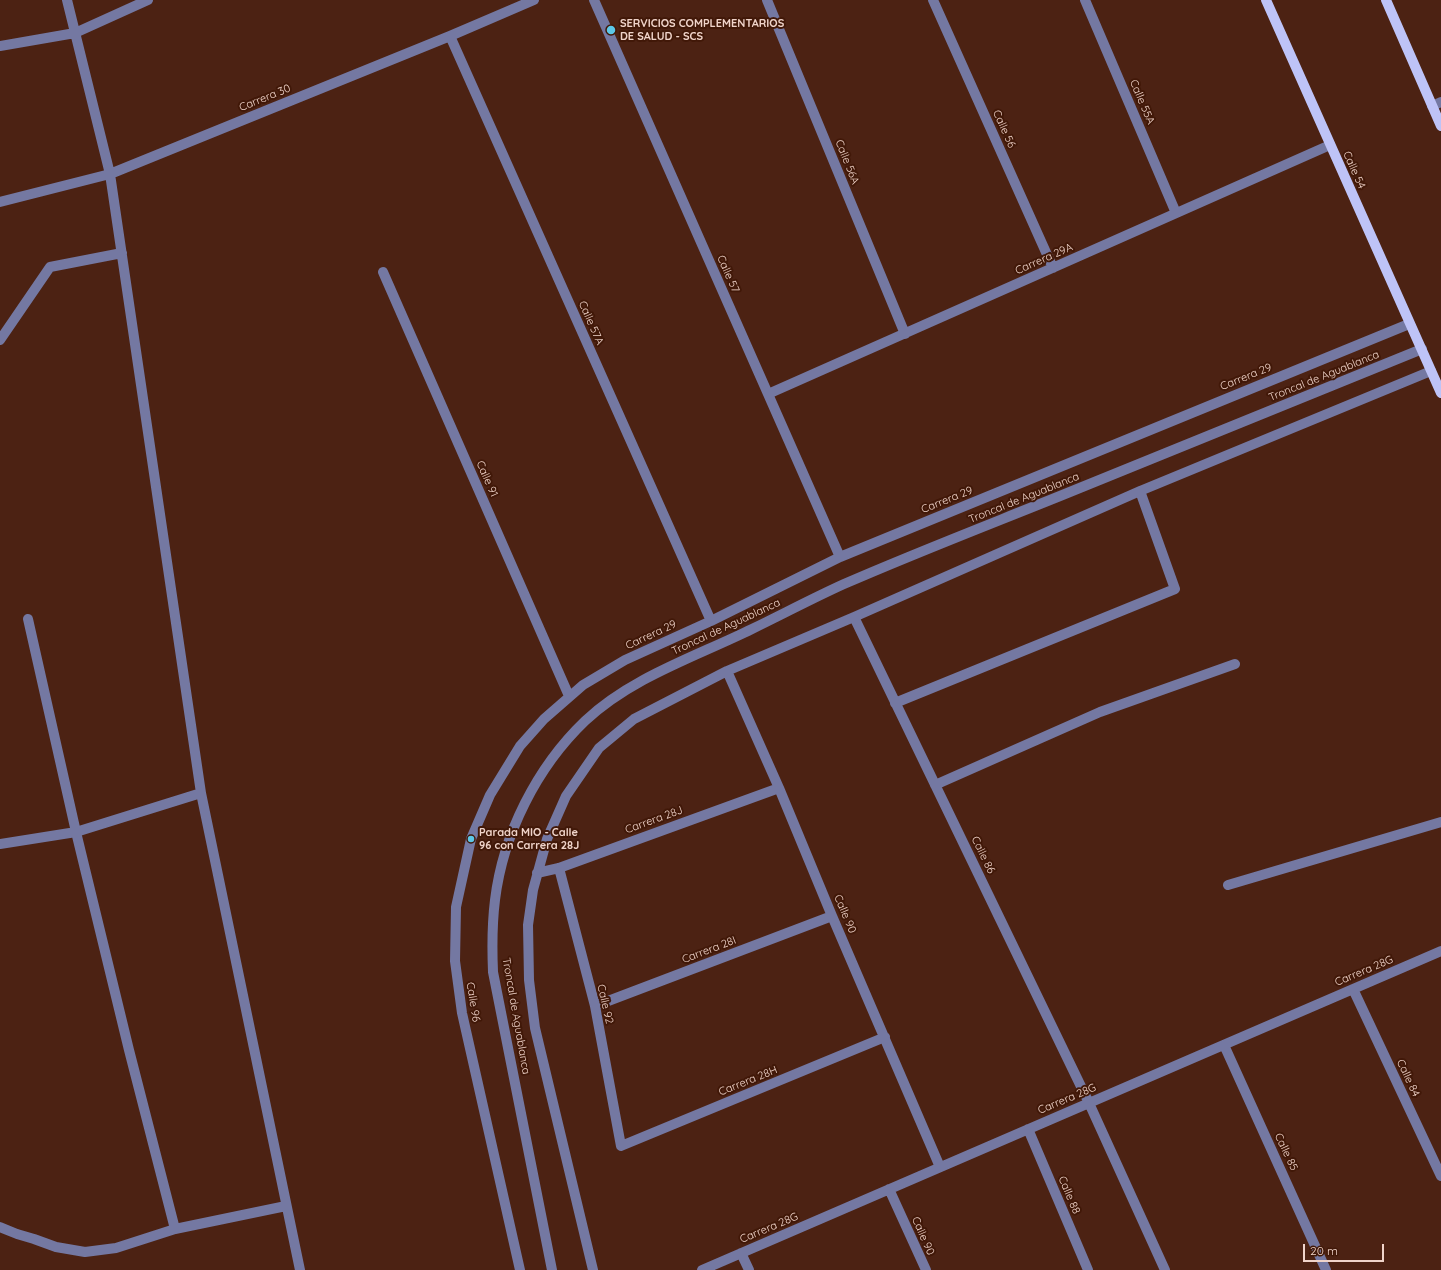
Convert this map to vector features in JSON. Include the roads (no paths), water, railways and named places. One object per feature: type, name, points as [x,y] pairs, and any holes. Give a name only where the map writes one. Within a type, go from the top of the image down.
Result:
[{"type":"main road","name":"Calle 54","points":[[1266,0],[1441,393]]},
{"type":"main road","points":[[1386,0],[1437,104],[1441,126]]},
{"type":"street","points":[[67,0],[110,174],[201,793],[300,1270]]},
{"type":"street","points":[[0,46],[75,33],[148,0]]},
{"type":"street","name":"Carrera 30","points":[[0,202],[110,174],[450,36],[534,0]]},
{"type":"street","name":"Calle 57","points":[[594,0],[840,557]]},
{"type":"street","name":"Calle 56A","points":[[767,0],[905,334]]},
{"type":"street","name":"Calle 56","points":[[933,0],[1054,268]]},
{"type":"street","name":"Calle 55A","points":[[1085,0],[1176,214]]},
{"type":"street","name":"Calle 57A","points":[[450,36],[711,621]]},
{"type":"street","name":"Carrera 29A","points":[[768,394],[1330,145]]},
{"type":"street","points":[[0,340],[50,267],[122,253]]},
{"type":"street","name":"Calle 91","points":[[383,272],[570,696]]},
{"type":"street","name":"Carrera 29","points":[[520,746],[544,719],[583,685],[625,660],[711,621],[840,557],[1409,324]]},
{"type":"street","name":"Troncal de Aguablanca","points":[[552,1270],[493,972],[492,938],[495,897],[504,856],[518,819],[537,781],[557,753],[584,723],[610,700],[651,676],[719,646],[842,585],[1422,350]]},
{"type":"street","points":[[594,1270],[535,1028],[529,980],[528,924],[537,873],[547,839],[566,796],[599,748],[634,719],[727,671],[854,617],[1140,491],[1431,371]]},
{"type":"street","points":[[895,703],[1175,589],[1140,491]]},
{"type":"street","name":"Calle 86","points":[[854,617],[1090,1103],[1165,1270]]},
{"type":"street","points":[[28,619],[76,832],[128,1050],[175,1229]]},
{"type":"street","points":[[935,785],[1100,712],[1235,664]]},
{"type":"street","name":"Calle 90","points":[[727,671],[940,1167]]},
{"type":"street","name":"Calle 96","points":[[520,746],[490,795],[471,839],[456,907],[455,961],[462,1012],[520,1270]]},
{"type":"street","name":"Carrera 28J","points":[[537,873],[559,868],[778,788]]},
{"type":"street","points":[[0,844],[76,832],[201,793]]},
{"type":"street","points":[[1228,885],[1441,822]]},
{"type":"street","name":"Calle 92","points":[[559,868],[595,1006],[621,1146]]},
{"type":"street","name":"Carrera 28I","points":[[595,1006],[832,916]]},
{"type":"street","name":"Carrera 28G","points":[[702,1270],[1441,951]]},
{"type":"street","name":"Calle 84","points":[[1353,990],[1441,1176]]},
{"type":"street","name":"Carrera 28H","points":[[621,1146],[885,1037]]},
{"type":"street","name":"Calle 85","points":[[1224,1045],[1326,1270]]},
{"type":"street","name":"Calle 88","points":[[1028,1129],[1088,1270]]},
{"type":"street","name":"Calle 90","points":[[889,1189],[926,1270]]},
{"type":"street","points":[[0,1227],[56,1247],[85,1252],[116,1248],[175,1229],[286,1206]]},
{"type":"street","points":[[742,1253],[749,1270]]},
{"type":"place","name":"SERVICIOS COMPLEMENTARIOS DE SALUD - SCS","points":[[611,30]]},
{"type":"place","name":"Parada MIO - Calle 96 con Carrera 28J","points":[[471,839]]}]
